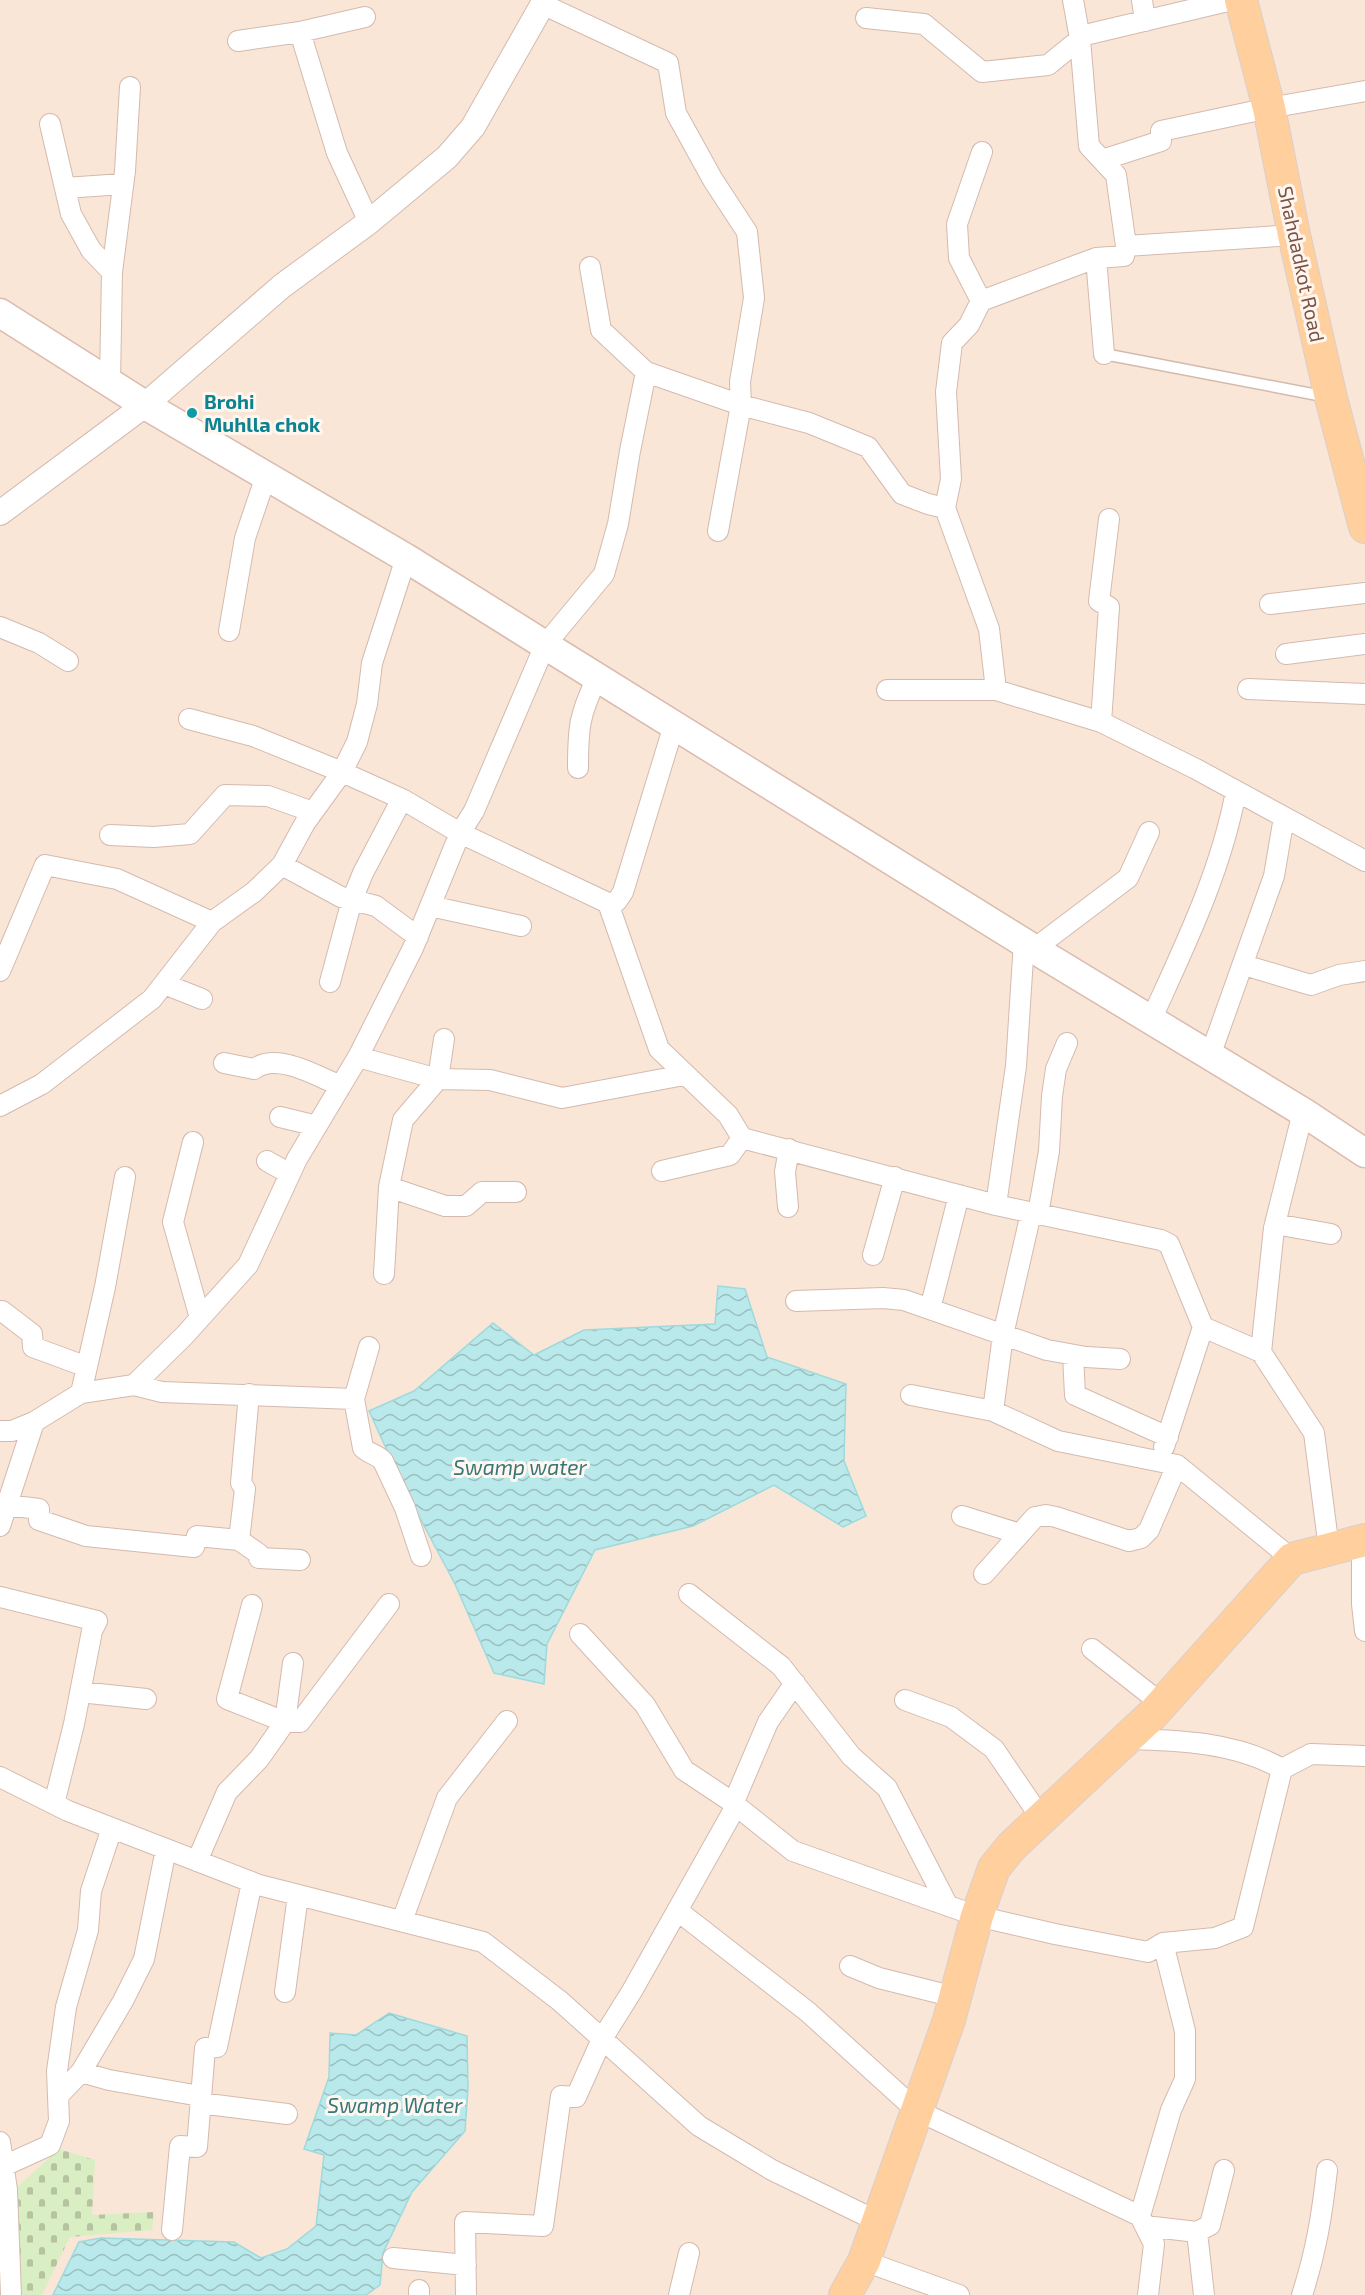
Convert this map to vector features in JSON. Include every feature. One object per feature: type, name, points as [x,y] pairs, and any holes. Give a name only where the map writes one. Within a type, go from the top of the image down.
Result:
[{"type":"main road","name":"Shahdadkot Road","points":[[1241,0],[1269,108],[1294,235],[1331,398],[1365,527]]},
{"type":"main road","points":[[0,313],[145,405],[406,558],[1365,1152]]},
{"type":"main road","points":[[845,2295],[864,2261],[955,1997],[977,1916],[994,1868],[1012,1846],[1162,1704],[1292,1559],[1364,1541]]},
{"type":"street","points":[[996,690],[989,629],[945,508],[951,480],[946,392],[952,343],[969,325],[981,301],[1096,258],[1124,256],[1126,246],[1116,175],[1089,146],[1080,39],[1073,0]]},
{"type":"street","points":[[1142,0],[1145,21]]},
{"type":"street","points":[[866,18],[924,24],[982,72],[1048,65],[1085,35],[1232,0]]},
{"type":"street","points":[[0,513],[145,405],[282,286],[369,222],[447,156],[473,127],[543,2],[668,63],[676,113],[713,180],[747,232],[754,298],[740,382],[741,405],[718,531]]},
{"type":"street","points":[[238,41],[300,32],[365,17]]},
{"type":"street","points":[[300,32],[337,153],[369,222]]},
{"type":"street","points":[[110,381],[112,272],[129,175],[130,87]]},
{"type":"street","points":[[1102,160],[1161,141],[1161,131],[1269,108],[1365,92]]},
{"type":"street","points":[[50,124],[71,214],[91,250],[112,272]]},
{"type":"street","points":[[981,301],[959,258],[957,224],[982,152]]},
{"type":"street","points":[[65,188],[129,175]]},
{"type":"street","points":[[1126,246],[1294,235]]},
{"type":"street","points":[[1096,258],[1104,354]]},
{"type":"street","points":[[590,267],[601,330],[646,372],[741,405],[809,423],[868,447],[902,494],[945,508]]},
{"type":"street","points":[[134,1385],[248,1265],[290,1174],[358,1057],[418,937],[460,833],[474,811],[545,645],[604,574],[618,524],[646,372]]},
{"type":"street","points":[[229,631],[245,538],[266,476]]},
{"type":"street","points":[[1101,722],[1109,607],[1099,601],[1109,519]]},
{"type":"street","points":[[4,1101],[42,1084],[152,999],[212,922],[254,892],[282,865],[313,812],[342,772],[359,732],[368,704],[372,663],[406,558]]},
{"type":"street","points":[[1270,604],[1365,593]]},
{"type":"street","points":[[0,627],[39,643],[68,661]]},
{"type":"street","points":[[1286,654],[1365,644]]},
{"type":"street","points":[[578,768],[578,728],[585,702],[597,678]]},
{"type":"street","points":[[1248,689],[1365,694]]},
{"type":"street","points":[[887,690],[996,690],[1101,722],[1236,791],[1365,861]]},
{"type":"street","points":[[189,719],[253,736],[342,772],[402,799],[460,833],[608,903],[617,900],[623,892],[674,725]]},
{"type":"street","points":[[1151,1020],[1197,917],[1219,858],[1230,824],[1236,791]]},
{"type":"street","points":[[110,835],[154,837],[190,834],[225,795],[268,796],[313,812]]},
{"type":"street","points":[[330,982],[352,900],[363,873],[402,799]]},
{"type":"street","points":[[1210,1056],[1244,966],[1274,876],[1284,818]]},
{"type":"street","points":[[996,1205],[1016,1066],[1029,946],[1128,878],[1149,832]]},
{"type":"street","points":[[0,971],[45,865],[117,879],[212,922]]},
{"type":"street","points":[[282,865],[341,897],[376,906],[418,937]]},
{"type":"street","points":[[608,903],[659,1049],[684,1076],[728,1115],[742,1138],[996,1205],[1161,1240],[1169,1244],[1203,1327],[1168,1437],[1168,1463],[1149,1530],[1141,1538],[1129,1541],[1046,1515],[1035,1517],[984,1574]]},
{"type":"street","points":[[430,906],[520,926]]},
{"type":"street","points":[[1244,966],[1311,985],[1339,975],[1365,971]]},
{"type":"street","points":[[164,984],[202,999]]},
{"type":"street","points":[[384,1274],[389,1187],[403,1120],[438,1079],[444,1039]]},
{"type":"street","points":[[993,1411],[1003,1335],[1049,1151],[1056,1069],[1067,1043]]},
{"type":"street","points":[[358,1057],[438,1079],[490,1080],[562,1098],[684,1076]]},
{"type":"street","points":[[224,1063],[254,1069],[263,1063],[281,1062],[341,1086]]},
{"type":"street","points":[[1261,1353],[1275,1224],[1303,1112]]},
{"type":"street","points":[[280,1117],[317,1126]]},
{"type":"street","points":[[662,1171],[730,1155],[742,1138]]},
{"type":"street","points":[[193,1142],[173,1222],[200,1318]]},
{"type":"street","points":[[788,1207],[785,1172],[789,1149]]},
{"type":"street","points":[[267,1161],[290,1174]]},
{"type":"street","points":[[81,1393],[105,1287],[125,1177]]},
{"type":"street","points":[[873,1255],[895,1177]]},
{"type":"street","points":[[389,1187],[445,1206],[466,1206],[482,1192],[516,1192]]},
{"type":"street","points":[[930,1309],[959,1195]]},
{"type":"street","points":[[1275,1224],[1331,1234]]},
{"type":"street","points":[[796,1301],[883,1298],[904,1300],[1047,1350],[1120,1359]]},
{"type":"street","points":[[2,1311],[32,1334],[33,1347],[87,1367]]},
{"type":"street","points":[[1203,1327],[1261,1353],[1314,1433],[1329,1549]]},
{"type":"street","points":[[369,1347],[354,1399],[363,1448],[383,1461],[405,1508],[422,1556]]},
{"type":"street","points":[[1073,1355],[1075,1395],[1168,1437]]},
{"type":"street","points":[[0,1431],[12,1431],[34,1422],[81,1393],[134,1385],[162,1392],[354,1399]]},
{"type":"street","points":[[239,1540],[245,1489],[241,1483],[249,1394]]},
{"type":"street","points":[[911,1395],[993,1411],[1058,1441],[1168,1463],[1292,1559]]},
{"type":"street","points":[[0,1526],[34,1422]]},
{"type":"street","points":[[7,1505],[39,1509],[39,1520],[86,1536],[194,1547],[197,1536],[239,1540],[259,1554],[259,1558],[300,1560]]},
{"type":"street","points":[[962,1516],[1020,1534]]},
{"type":"street","points":[[1364,1541],[1362,1604],[1365,1631]]},
{"type":"street","points":[[689,1594],[781,1666],[851,1756],[887,1788],[948,1906]]},
{"type":"street","points":[[0,1596],[97,1621],[92,1631],[54,1804]]},
{"type":"street","points":[[252,1605],[227,1699],[285,1722],[300,1722],[389,1604]]},
{"type":"street","points":[[580,1634],[645,1705],[684,1770],[735,1805],[793,1851],[977,1916],[1148,1952],[1162,1942],[1215,1938],[1243,1927],[1282,1769],[1311,1754],[1365,1756]]},
{"type":"street","points":[[1092,1649],[1162,1704]]},
{"type":"street","points":[[197,1861],[227,1792],[259,1759],[285,1722],[293,1663]]},
{"type":"street","points":[[466,2295],[465,2222],[543,2226],[561,2096],[576,2097],[602,2039],[678,1911],[735,1805],[768,1722],[795,1683]]},
{"type":"street","points":[[80,1692],[146,1699]]},
{"type":"street","points":[[905,1700],[951,1717],[994,1749],[1041,1818]]},
{"type":"street","points":[[402,1921],[447,1798],[507,1721]]},
{"type":"street","points":[[1125,1739],[1181,1740],[1268,1761],[1282,1769]]},
{"type":"street","points":[[0,1777],[54,1804],[252,1882],[483,1942],[560,2001],[699,2127],[772,2170],[877,2222]]},
{"type":"street","points":[[4,2166],[50,2145],[59,2121],[57,2071],[66,2007],[88,1930],[91,1891],[112,1828]]},
{"type":"street","points":[[58,2096],[81,2072],[123,2001],[144,1959],[166,1849]]},
{"type":"street","points":[[172,2230],[180,2146],[197,2147],[205,2048],[217,2047],[252,1882]]},
{"type":"street","points":[[285,1992],[298,1895]]},
{"type":"street","points":[[678,1911],[808,2012],[916,2110],[1143,2221],[1197,2232],[1210,2225],[1224,2170]]},
{"type":"street","points":[[1148,2295],[1154,2244],[1143,2221],[1171,2110],[1185,2079],[1185,2031],[1162,1942]]},
{"type":"street","points":[[850,1966],[879,1978],[955,1997]]},
{"type":"street","points":[[81,2072],[200,2099],[287,2114]]},
{"type":"street","points":[[0,2142],[7,2190],[11,2295]]},
{"type":"street","points":[[1302,2295],[1317,2244],[1327,2170]]},
{"type":"street","points":[[1197,2232],[1204,2295]]},
{"type":"street","points":[[679,2295],[689,2253]]},
{"type":"street","points":[[393,2258],[466,2265]]},
{"type":"street","points":[[864,2261],[958,2295]]},
{"type":"lane","points":[[1104,354],[1331,398]]},
{"type":"shaded area","points":[[0,0],[1365,0],[1365,2295],[0,2295]]},
{"type":"green space","points":[[59,2149],[95,2160],[92,2215],[154,2212],[152,2230],[70,2237],[42,2295],[21,2295],[15,2189]]},
{"type":"water","name":"Swamp water","points":[[718,1286],[745,1289],[767,1357],[846,1384],[844,1461],[866,1516],[843,1527],[774,1485],[693,1526],[595,1550],[547,1644],[544,1684],[494,1673],[455,1584],[405,1490],[369,1411],[414,1391],[493,1323],[534,1355],[584,1330],[715,1324]]},
{"type":"water","name":"Swamp Water","points":[[389,2013],[467,2036],[468,2088],[465,2131],[412,2192],[383,2253],[380,2285],[366,2295],[53,2295],[79,2242],[101,2238],[234,2242],[261,2258],[287,2249],[316,2226],[324,2155],[304,2149],[329,2077],[330,2033],[356,2035]]},
{"type":"place","name":"Brohi Muhlla chok","points":[[192,413]]}]
